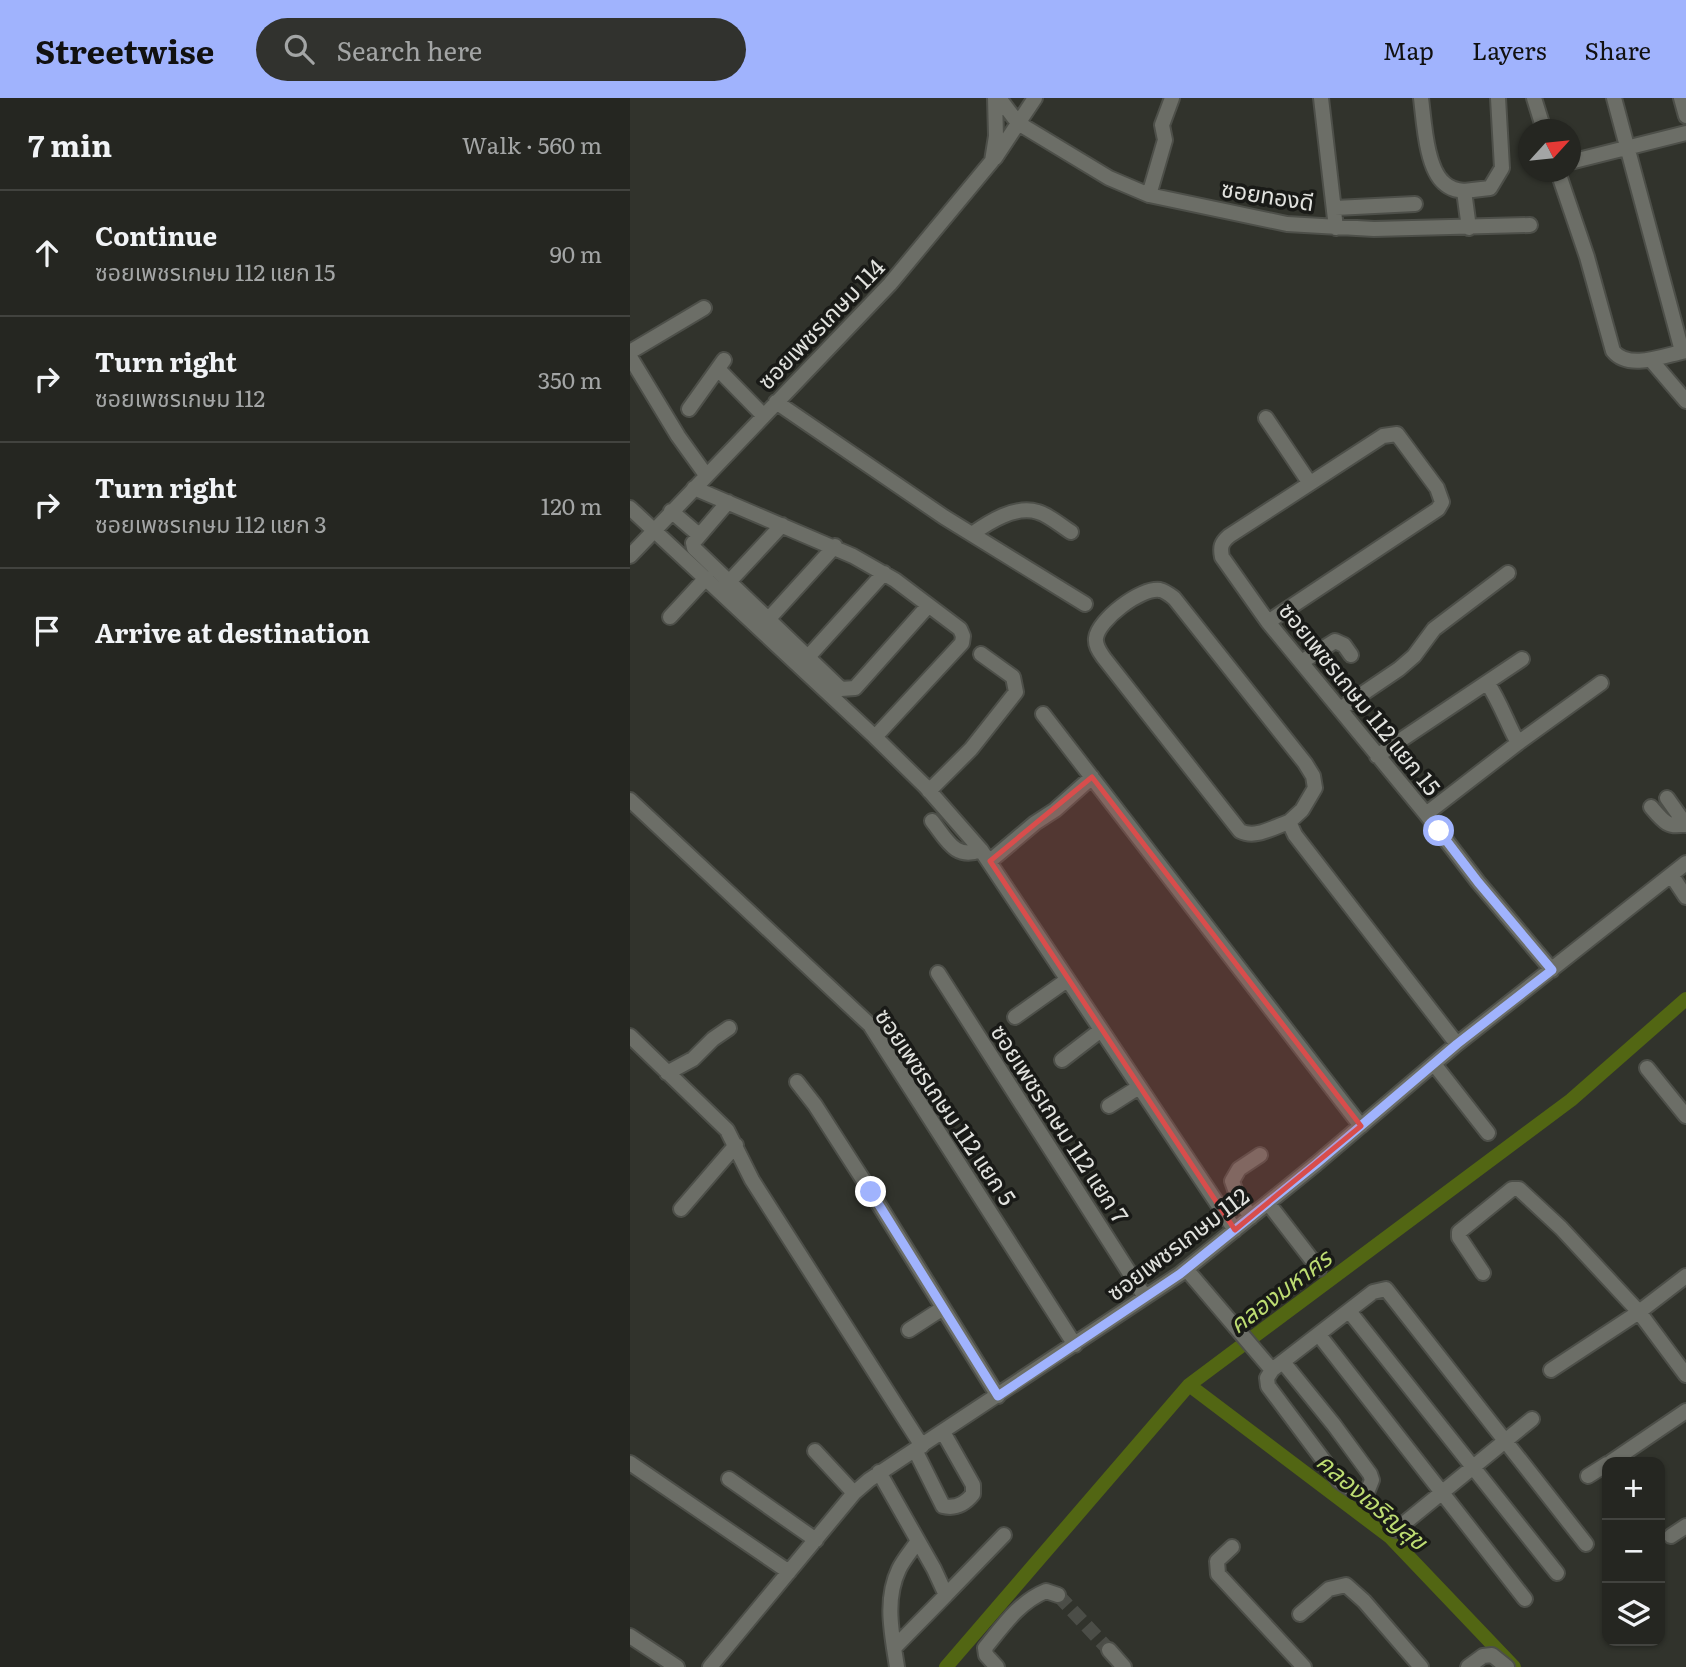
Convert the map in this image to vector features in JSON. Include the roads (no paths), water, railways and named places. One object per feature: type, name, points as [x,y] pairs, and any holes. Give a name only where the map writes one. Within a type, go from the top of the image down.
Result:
[{"type":"street","points":[[997,98],[1018,123]]},
{"type":"street","points":[[992,161],[997,98]]},
{"type":"street","name":"ซอยเพชรเกษม 114","points":[[630,555],[890,284],[992,161],[1035,98]]},
{"type":"street","points":[[1149,195],[1165,140],[1162,125],[1172,98]]},
{"type":"street","points":[[1321,98],[1336,228]]},
{"type":"street","points":[[1421,98],[1432,165],[1441,182],[1464,191],[1490,188],[1502,168],[1498,98]]},
{"type":"street","points":[[1534,98],[1541,119]]},
{"type":"street","points":[[1561,182],[1587,257],[1613,351],[1618,358],[1651,360],[1684,351],[1614,98]]},
{"type":"street","points":[[1681,98],[1686,116]]},
{"type":"street","name":"ซอยทองดี","points":[[1018,123],[1109,178],[1149,195],[1287,224],[1336,228],[1530,225]]},
{"type":"street","points":[[1581,159],[1686,132]]},
{"type":"street","points":[[1464,191],[1469,228]]},
{"type":"street","points":[[1335,208],[1415,204]]},
{"type":"street","points":[[704,308],[630,355],[678,436],[706,475]]},
{"type":"street","points":[[1651,360],[1686,401]]},
{"type":"street","points":[[689,409],[721,364],[763,415]]},
{"type":"street","points":[[776,402],[972,534],[1085,604]]},
{"type":"street","points":[[1266,418],[1309,482],[1383,436],[1396,434],[1437,488],[1442,502],[1438,509],[1413,527],[1268,622]]},
{"type":"street","name":"ซอยเพชรเกษม 112 แยก 15","points":[[1309,482],[1223,542],[1220,548],[1222,557],[1268,622],[1303,661],[1478,882],[1552,970]]},
{"type":"street","points":[[694,488],[835,546],[884,573],[960,629],[962,643],[875,737]]},
{"type":"street","points":[[728,502],[693,543],[694,548],[729,582],[764,624],[929,791],[985,856],[1235,1230]]},
{"type":"street","points":[[630,508],[706,578],[808,657],[841,689],[855,688],[928,606]]},
{"type":"street","points":[[671,511],[699,535]]},
{"type":"street","points":[[972,534],[1001,516],[1021,512],[1038,512],[1072,532]]},
{"type":"street","points":[[729,582],[782,526]]},
{"type":"street","points":[[764,624],[835,546]]},
{"type":"street","points":[[808,657],[884,573]]},
{"type":"street","points":[[1340,709],[1399,669],[1414,656],[1434,629],[1508,573]]},
{"type":"street","points":[[670,617],[706,578]]},
{"type":"street","points":[[1162,590],[1174,598],[1191,619],[1306,763],[1313,776],[1315,788],[1311,797],[1289,822],[1254,834],[1240,831],[1111,668],[1097,646],[1096,636],[1101,627],[1118,609],[1140,594],[1162,590]]},
{"type":"street","points":[[1303,661],[1335,641],[1344,645],[1351,655]]},
{"type":"street","points":[[929,791],[971,748],[1016,692],[1013,677],[981,654]]},
{"type":"street","points":[[1377,756],[1522,659]]},
{"type":"street","points":[[1426,814],[1601,683]]},
{"type":"street","points":[[1488,684],[1498,699],[1505,720],[1518,743]]},
{"type":"street","points":[[1043,714],[1362,1126]]},
{"type":"street","points":[[932,821],[961,853],[985,856],[1055,810],[1092,777]]},
{"type":"street","points":[[1651,807],[1668,825],[1675,827],[1686,824],[1667,798]]},
{"type":"street","name":"ซอยเพชรเกษม 112 แยก 5","points":[[630,800],[870,1025],[1076,1345]]},
{"type":"street","points":[[1289,822],[1295,835],[1457,1044]]},
{"type":"street","name":"ซอยเพชรเกษม 112","points":[[718,1664],[789,1572],[855,1493],[879,1472],[1076,1345],[1186,1269],[1362,1126],[1457,1044],[1686,863]]},
{"type":"street","points":[[1672,876],[1686,897]]},
{"type":"street","name":"ซอยเพชรเกษม 112 แยก 7","points":[[938,973],[1145,1297]]},
{"type":"street","points":[[1016,1017],[1067,980]]},
{"type":"street","points":[[667,1073],[694,1059],[713,1038],[729,1028]]},
{"type":"street","points":[[1062,1060],[1101,1030]]},
{"type":"street","points":[[630,1036],[727,1130],[752,1180],[918,1448],[943,1506],[951,1508],[968,1500],[973,1494],[973,1485],[943,1432]]},
{"type":"street","points":[[1434,1064],[1488,1133]]},
{"type":"street","points":[[1647,1068],[1686,1116]]},
{"type":"street","points":[[797,1082],[822,1116],[998,1396]]},
{"type":"street","points":[[1109,1106],[1139,1087]]},
{"type":"street","points":[[681,1209],[736,1145]]},
{"type":"street","points":[[1251,1217],[1238,1198],[1232,1181],[1239,1169],[1260,1155]]},
{"type":"street","points":[[1483,1273],[1459,1237],[1459,1232],[1512,1189],[1519,1189],[1561,1228],[1639,1312],[1686,1375]]},
{"type":"street","points":[[1268,1203],[1319,1269]]},
{"type":"street","points":[[1186,1269],[1226,1318],[1274,1365],[1334,1424],[1372,1480],[1368,1490],[1354,1491],[1339,1481],[1268,1386],[1267,1378],[1274,1365],[1320,1335],[1373,1292],[1386,1289],[1586,1544]]},
{"type":"street","points":[[1551,1370],[1639,1312],[1686,1276]]},
{"type":"street","points":[[909,1330],[943,1308]]},
{"type":"street","points":[[1349,1311],[1557,1573]]},
{"type":"street","points":[[1320,1335],[1525,1600]]},
{"type":"street","points":[[1621,1457],[1686,1411]]},
{"type":"street","points":[[1396,1530],[1532,1419]]},
{"type":"street","points":[[815,1451],[855,1493]]},
{"type":"street","points":[[630,1463],[789,1572]]},
{"type":"street","points":[[1588,1476],[1602,1468]]},
{"type":"street","points":[[879,1472],[946,1595]]},
{"type":"street","points":[[729,1479],[816,1540]]},
{"type":"street","points":[[1671,1536],[1686,1527]]},
{"type":"street","points":[[894,1648],[1004,1535]]},
{"type":"street","points":[[897,1667],[889,1616],[894,1584],[900,1568],[918,1541]]},
{"type":"street","points":[[1232,1547],[1217,1561],[1217,1574],[1304,1667]]},
{"type":"street","points":[[1300,1614],[1329,1589],[1346,1585],[1364,1601],[1421,1667]]},
{"type":"street","points":[[997,1667],[986,1655],[985,1648],[1018,1608],[1046,1591],[1058,1595]]},
{"type":"street","points":[[630,1636],[677,1667]]},
{"type":"street","points":[[1109,1650],[1124,1667]]},
{"type":"street","points":[[1468,1667],[1483,1656],[1492,1655],[1507,1667]]},
{"type":"waterway","name":"คลองมหาศร","points":[[946,1667],[1189,1385],[1571,1100],[1686,999]]},
{"type":"waterway","name":"คลองเจริญสุข","points":[[1189,1385],[1390,1537],[1514,1667]]},
{"type":"tunnel","points":[[1058,1595],[1109,1650]]}]
